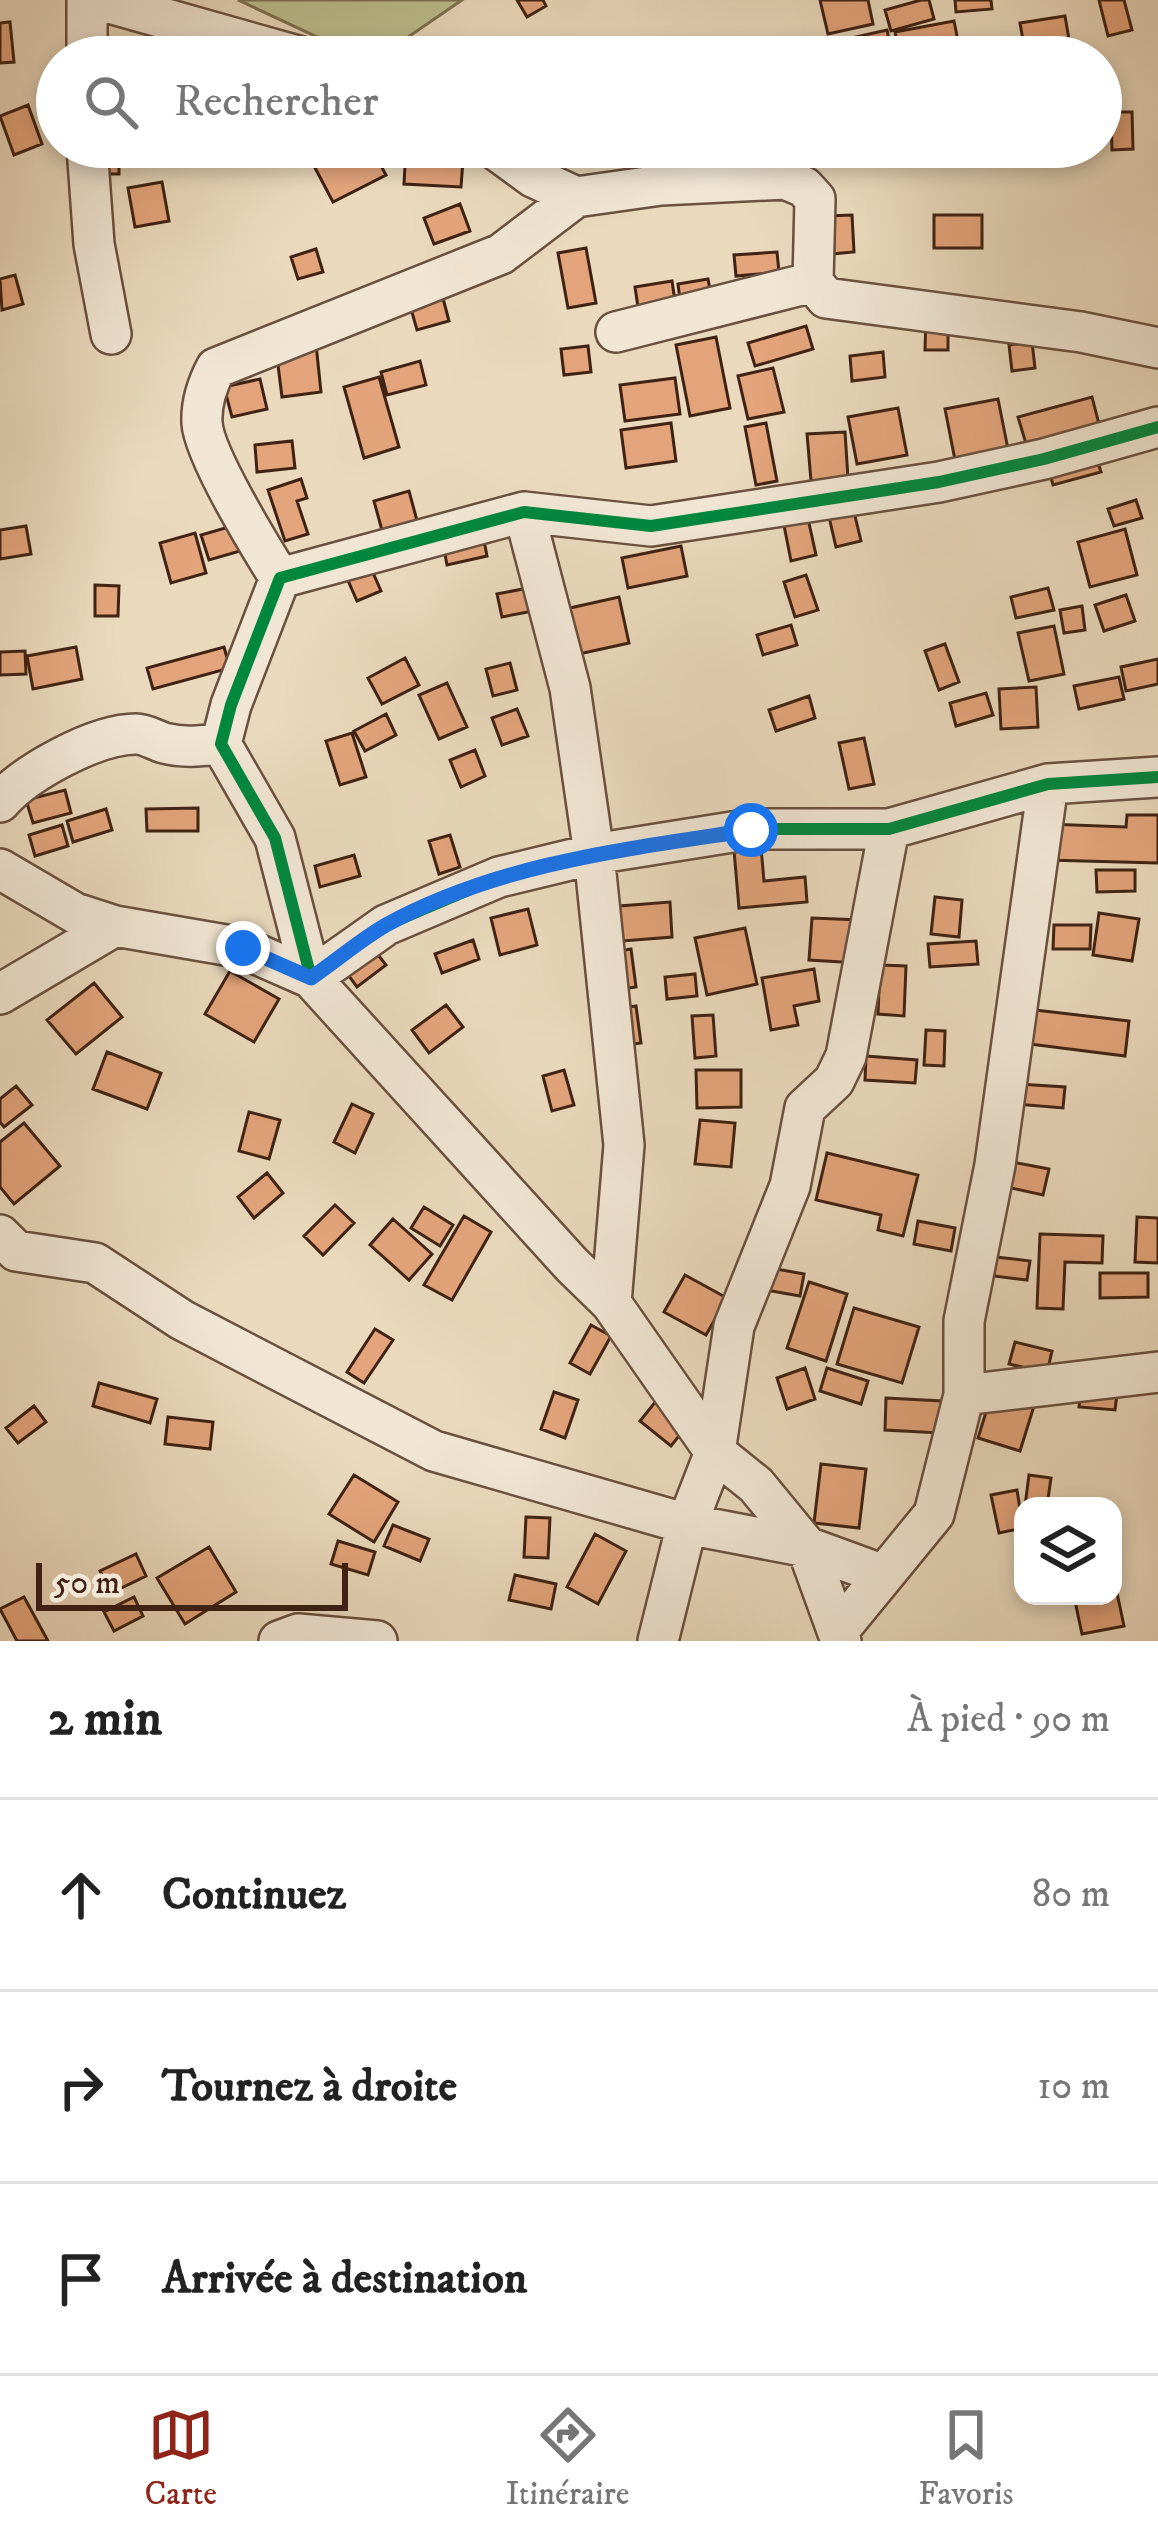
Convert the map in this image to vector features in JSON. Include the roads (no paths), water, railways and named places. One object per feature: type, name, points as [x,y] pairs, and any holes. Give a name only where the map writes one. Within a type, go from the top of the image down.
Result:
[{"type":"street","points":[[87,0],[87,36]]},
{"type":"street","points":[[99,0],[174,11],[243,36]]},
{"type":"street","points":[[89,168],[94,244],[111,334]]},
{"type":"street","points":[[521,168],[577,197]]},
{"type":"street","points":[[280,578],[246,525],[201,427],[206,388],[216,368],[501,254],[577,197],[661,185],[785,179],[804,187],[815,199],[813,282],[826,298],[1081,332],[1157,350]]},
{"type":"street","points":[[616,332],[813,282]]},
{"type":"street","points":[[280,578],[524,512],[652,526],[758,512],[940,482],[1158,427]]},
{"type":"street","points":[[524,512],[570,688],[594,854],[624,1144],[611,1304]]},
{"type":"street","points":[[280,578],[231,705],[221,744],[275,838],[311,978]]},
{"type":"street","points":[[0,802],[11,789],[47,766],[107,738],[140,734],[188,748],[221,744]]},
{"type":"street","points":[[311,978],[386,926],[499,877],[594,854],[751,830],[889,829],[1048,784],[1158,777]]},
{"type":"street","points":[[840,1636],[881,1574],[934,1514],[964,1395],[964,1321],[994,1165],[1048,784]]},
{"type":"street","points":[[658,1641],[687,1524],[715,1452],[734,1326],[790,1186],[805,1108],[834,1081],[846,1056],[889,829]]},
{"type":"street","points":[[0,869],[75,913],[115,926],[243,948],[311,978],[611,1304],[715,1452],[756,1485],[807,1547],[840,1636]]},
{"type":"street","points":[[0,994],[115,926]]},
{"type":"street","points":[[0,1235],[16,1251],[95,1263],[182,1320],[434,1451],[687,1524],[807,1547],[881,1574]]},
{"type":"street","points":[[964,1395],[1158,1372]]},
{"type":"street","points":[[279,1641],[298,1634],[377,1641]]}]
